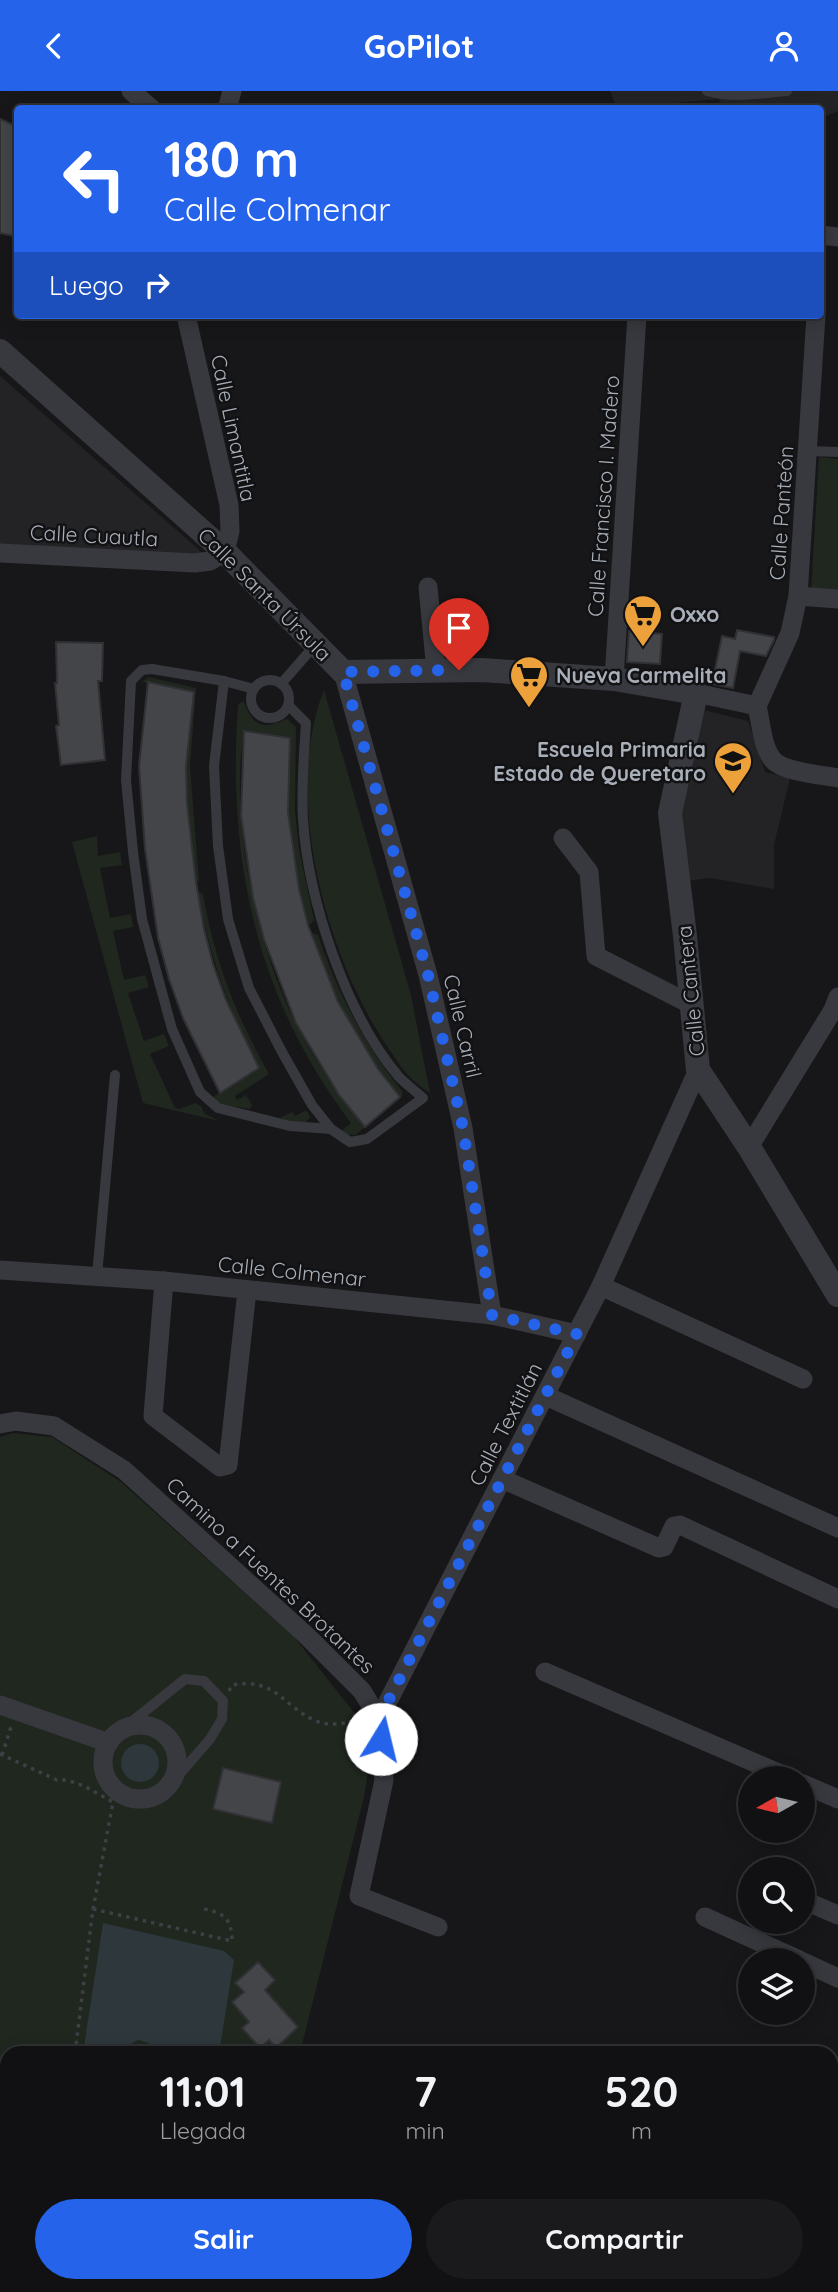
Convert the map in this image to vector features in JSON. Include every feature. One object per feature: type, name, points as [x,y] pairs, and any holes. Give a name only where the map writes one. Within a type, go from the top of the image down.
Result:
[{"type":"street","points":[[131,91],[147,105]]},
{"type":"street","name":"Calle Limantitla","points":[[187,319],[229,505],[230,531],[225,552]]},
{"type":"street","name":"Calle Francisco I. Madero","points":[[614,680],[637,319]]},
{"type":"street","name":"Calle Panteón","points":[[757,706],[790,633],[797,596],[816,319]]},
{"type":"street","name":"Calle Santa Úrsula","points":[[0,351],[225,552],[343,672],[482,670],[614,680],[757,706]]},
{"type":"street","name":"Calle Cuautla","points":[[0,553],[195,563],[210,561],[225,552]]},
{"type":"street","points":[[428,587],[436,671]]},
{"type":"street","points":[[797,596],[838,599]]},
{"type":"street","name":"Calle Carril","points":[[343,672],[431,988],[463,1128],[492,1315]]},
{"type":"street","name":"Calle Cantera","points":[[696,693],[670,813],[698,1070],[749,1147],[838,1295]]},
{"type":"street","points":[[757,706],[767,748],[774,761],[784,768],[838,778]]},
{"type":"street","points":[[563,838],[589,873],[596,955],[692,1005]]},
{"type":"street","points":[[749,1147],[833,1010],[838,997]]},
{"type":"street","name":"Calle Textitlán","points":[[379,1719],[601,1286],[698,1070]]},
{"type":"street","name":"Calle Colmenar","points":[[0,1270],[164,1281],[492,1315],[577,1334]]},
{"type":"street","points":[[164,1281],[153,1416],[220,1467],[225,1468],[228,1465],[247,1290]]},
{"type":"street","points":[[601,1286],[803,1379]]},
{"type":"street","points":[[546,1396],[838,1528]]},
{"type":"street","name":"Camino a Fuentes Brotantes","points":[[0,1424],[16,1421],[54,1426],[124,1469],[308,1637],[362,1691],[379,1719],[384,1780],[359,1896],[438,1927]]},
{"type":"street","points":[[502,1479],[659,1548],[664,1547],[674,1526],[680,1525],[838,1599]]},
{"type":"street","points":[[545,1672],[762,1766]]},
{"type":"street","points":[[8,1708],[114,1738]]},
{"type":"street","points":[[146,1725],[159,1730],[170,1739],[176,1752],[177,1766],[173,1780],[164,1791],[152,1798],[138,1800],[112,1794],[105,1773],[104,1758],[114,1738],[132,1726],[146,1725]]},
{"type":"street","points":[[816,1790],[838,1799]]},
{"type":"street","points":[[815,1905],[838,1916]]},
{"type":"street","points":[[705,1917],[773,1948]]},
{"type":"street","points":[[815,1967],[838,1978]]},
{"type":"lane","points":[[707,91],[746,95],[787,91]]},
{"type":"lane","points":[[808,451],[838,452]]},
{"type":"lane","points":[[282,684],[315,645]]},
{"type":"lane","points":[[254,689],[152,669],[142,670],[131,681],[126,780],[142,919],[172,1029],[200,1091],[218,1108],[290,1126],[331,1129]]},
{"type":"lane","points":[[224,681],[214,766],[218,846],[228,919],[249,988],[300,1084],[331,1129],[350,1142],[367,1139],[423,1098],[400,1078],[380,1052],[341,975],[309,870],[303,820],[306,723],[288,705]]},
{"type":"lane","points":[[264,681],[282,684],[288,693],[288,705],[280,715],[262,715],[253,707],[251,694],[264,681]]},
{"type":"lane","points":[[97,1276],[115,1075]]},
{"type":"lane","points":[[114,1738],[186,1679],[204,1681],[223,1701],[222,1719],[210,1739],[164,1791]]},
{"type":"path","points":[[223,1701],[232,1685],[248,1682],[271,1689],[317,1722],[340,1724],[379,1719]]},
{"type":"path","points":[[8,1708],[1,1754],[57,1780],[67,1780],[112,1794],[93,1909],[76,2046]]},
{"type":"path","points":[[93,1909],[232,1941],[232,1927],[220,1912],[204,1909]]},
{"type":"shaded area","points":[[610,91],[838,91],[838,111],[826,116],[824,127],[824,105],[720,105],[719,99],[616,105]]},
{"type":"shaded area","points":[[0,376],[197,548],[203,554],[0,550]]},
{"type":"shaded area","points":[[819,457],[838,459],[838,593],[811,592]]},
{"type":"shaded area","points":[[148,677],[196,688],[190,766],[199,881],[196,881],[187,804],[186,766],[193,692],[142,682]]},
{"type":"shaded area","points":[[324,690],[411,995],[430,1093],[403,1069],[365,1009],[329,921],[309,825],[308,777],[312,731]]},
{"type":"shaded area","points":[[244,702],[251,717],[260,724],[287,719],[296,727],[295,811],[299,849],[314,920],[311,924],[308,924],[296,869],[287,775],[244,732],[240,766],[243,842],[258,920],[282,992],[311,1051],[365,1127],[355,1135],[345,1134],[342,1130],[351,1123],[318,1075],[292,1026],[271,977],[255,925],[244,873],[238,818],[236,763],[238,705]]},
{"type":"shaded area","name":"Escuela Primaria Estado de Queretaro","points":[[704,710],[748,721],[765,772],[790,778],[774,845],[774,889],[710,878],[687,881],[676,812]]},
{"type":"shaded area","points":[[97,836],[98,856],[120,852],[122,865],[100,868],[110,918],[131,914],[133,927],[113,931],[124,980],[145,975],[149,987],[128,993],[144,1041],[164,1034],[169,1046],[150,1054],[175,1108],[180,1109],[195,1103],[201,1106],[204,1113],[219,1121],[143,1103],[72,842]]},
{"type":"shaded area","points":[[198,892],[203,894],[213,941],[228,987],[246,1031],[269,1074],[235,1096],[237,1100],[246,1095],[252,1105],[250,1109],[217,1104],[213,1097],[259,1068],[221,982]]},
{"type":"shaded area","points":[[311,933],[318,935],[353,1017],[402,1091],[402,1096],[400,1097],[385,1078],[359,1039],[328,977]]},
{"type":"shaded area","points":[[305,1111],[310,1118],[304,1123],[283,1121],[281,1117],[292,1112],[295,1116]]},
{"type":"shaded area","points":[[13,1433],[52,1437],[121,1482],[295,1638],[360,1720],[368,1771],[364,1797],[302,2046],[0,2046],[0,1437]]},
{"type":"shaded area","points":[[140,1744],[153,1750],[159,1763],[153,1776],[140,1782],[127,1776],[121,1763],[127,1750]]},
{"type":"shaded area","points":[[103,1923],[224,1951],[234,1960],[220,2046],[151,2046],[138,2040],[127,2046],[84,2046]]},
{"type":"building","points":[[0,119],[14,125],[14,236],[0,233]]},
{"type":"building","points":[[737,630],[774,637],[774,640],[766,656],[740,651],[733,688],[712,684],[722,636],[735,639]]},
{"type":"building","name":"Oxxo","points":[[629,631],[662,634],[660,664],[627,662]]},
{"type":"building","points":[[56,642],[103,643],[102,681],[98,681],[105,760],[61,765],[56,726],[59,725],[55,683]]},
{"type":"building","points":[[148,682],[194,692],[186,766],[187,804],[204,929],[226,1000],[259,1068],[220,1093],[183,1018],[158,938],[145,849],[139,766]]},
{"type":"building","points":[[244,731],[290,738],[288,812],[299,889],[308,925],[338,1002],[378,1069],[400,1097],[365,1127],[339,1095],[296,1023],[264,939],[253,898],[241,816]]},
{"type":"building","points":[[223,1768],[281,1782],[272,1823],[213,1809]]},
{"type":"building","points":[[258,1962],[275,1980],[265,1990],[298,2027],[278,2046],[274,2046],[269,2040],[258,2046],[242,2028],[249,2022],[232,2002],[244,1992],[235,1983]]},
{"type":"place","name":"Oxxo","points":[[643,648]]},
{"type":"place","name":"Nueva Carmelita","points":[[529,709]]},
{"type":"place","name":"Escuela Primaria Estado de Queretaro","points":[[733,795]]},
{"type":"route","points":[[381,1739],[379,1719],[577,1334],[492,1315],[463,1128],[428,975],[343,672],[459,670]]}]
